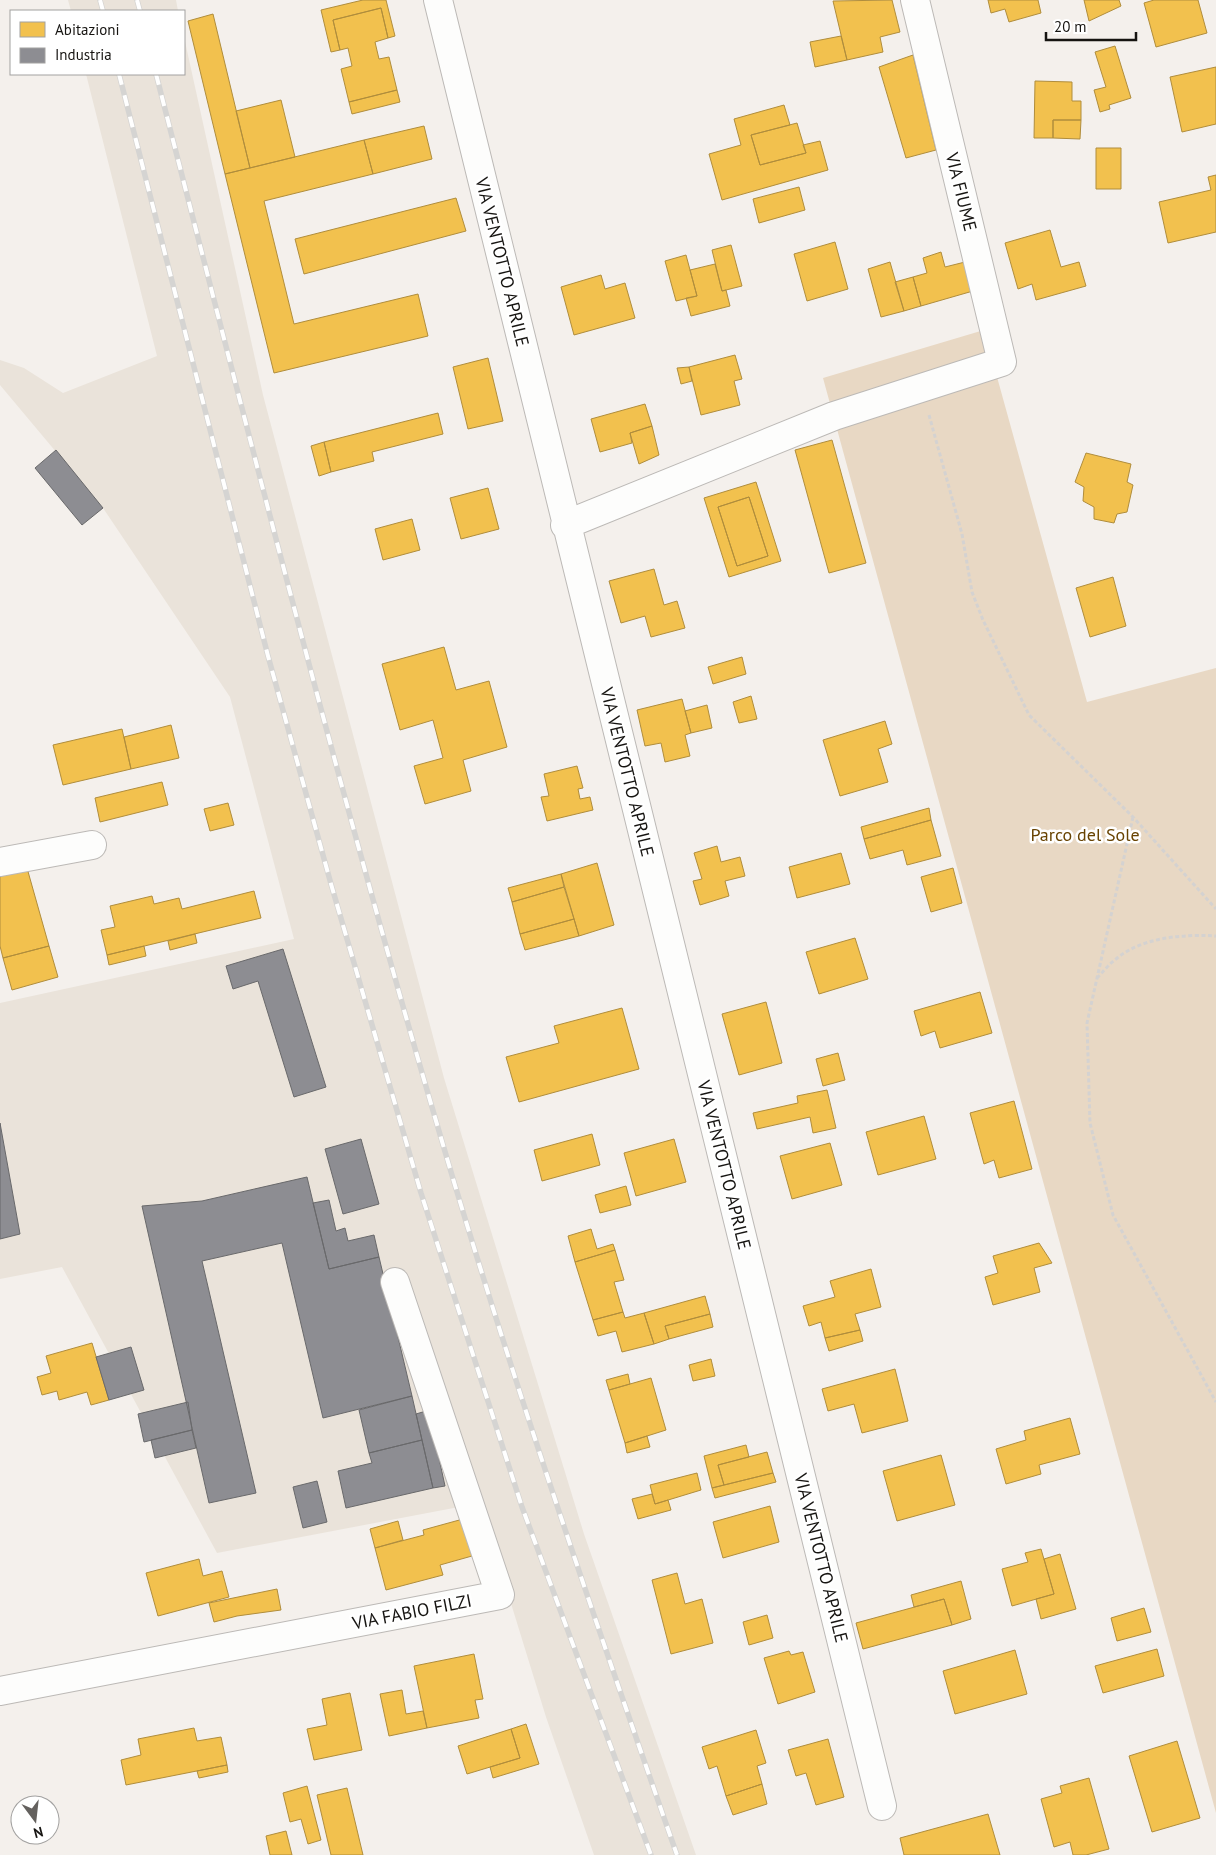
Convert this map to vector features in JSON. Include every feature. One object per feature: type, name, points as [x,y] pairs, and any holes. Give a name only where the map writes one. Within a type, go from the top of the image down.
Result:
[{"type":"street","name":"VIA VENTOTTO APRILE","points":[[438,0],[882,1806]]},
{"type":"street","name":"VIA FIUME","points":[[915,0],[1002,362],[981,367],[921,388]]},
{"type":"street","points":[[566,524],[834,416],[921,388]]},
{"type":"street","points":[[0,862],[92,845]]},
{"type":"street","name":"VIA FABIO FILZI","points":[[0,1691],[500,1595],[395,1282]]},
{"type":"path","points":[[921,388],[962,534],[972,592],[982,620],[1004,668],[1029,716],[1133,817],[1216,910]]},
{"type":"path","points":[[1133,817],[1087,1023],[1090,1124],[1113,1215],[1216,1402]]},
{"type":"path","points":[[1097,978],[1117,958],[1142,944],[1175,937],[1216,936]]},
{"type":"shaded area","points":[[68,0],[176,0],[178,10],[71,10]]},
{"type":"shaded area","points":[[185,42],[263,395],[444,1078],[584,1534],[696,1855],[594,1855],[546,1717],[480,1503],[217,1553],[62,1267],[0,1279],[0,1003],[294,939],[230,697],[103,508],[0,385],[0,360],[24,368],[63,393],[157,356],[86,75],[185,75]]},
{"type":"green space","name":"Parco del Sole","points":[[984,330],[1087,702],[1216,668],[1216,1813],[823,378]]},
{"type":"building: Abitazioni","points":[[363,0],[386,0],[395,36],[388,38],[381,8],[333,20],[340,50],[331,52],[321,10]]},
{"type":"building: Abitazioni","points":[[892,0],[900,32],[880,37],[883,52],[847,60],[833,1]]},
{"type":"building: Abitazioni","points":[[988,0],[1038,0],[1041,13],[1009,22],[1005,9],[991,13]]},
{"type":"building: Abitazioni","points":[[1084,0],[1119,0],[1121,6],[1089,21]]},
{"type":"building: Abitazioni","points":[[1154,0],[1198,0],[1207,33],[1156,47],[1144,3]]},
{"type":"building: Abitazioni","points":[[381,8],[388,38],[375,42],[379,59],[389,57],[397,90],[349,102],[341,69],[352,66],[348,48],[340,50],[333,20]]},
{"type":"building: Abitazioni","points":[[213,14],[250,168],[225,174],[188,21]]},
{"type":"building: Abitazioni","points":[[841,36],[847,60],[815,67],[810,42]]},
{"type":"building: Abitazioni","points":[[1115,46],[1131,98],[1109,105],[1110,109],[1100,112],[1094,90],[1106,87],[1095,52]]},
{"type":"building: Abitazioni","points":[[913,55],[936,150],[906,158],[879,67]]},
{"type":"building: Abitazioni","points":[[1216,67],[1216,124],[1182,132],[1170,77]]},
{"type":"building: Abitazioni","points":[[1035,81],[1072,82],[1072,101],[1081,101],[1081,120],[1053,120],[1053,138],[1034,138]]},
{"type":"building: Abitazioni","points":[[397,90],[400,102],[352,114],[349,102]]},
{"type":"building: Abitazioni","points":[[281,100],[295,157],[250,168],[236,111]]},
{"type":"building: Abitazioni","points":[[784,105],[790,125],[751,135],[760,165],[806,153],[803,145],[820,141],[828,170],[722,200],[709,154],[741,145],[734,119]]},
{"type":"building: Abitazioni","points":[[1053,120],[1081,120],[1080,139],[1053,138]]},
{"type":"building: Abitazioni","points":[[797,123],[806,153],[760,165],[751,135]]},
{"type":"building: Abitazioni","points":[[424,126],[432,159],[373,174],[364,140]]},
{"type":"building: Abitazioni","points":[[364,140],[373,174],[264,201],[294,324],[418,294],[428,336],[274,373],[225,174]]},
{"type":"building: Abitazioni","points":[[1096,148],[1121,148],[1121,189],[1096,189]]},
{"type":"building: Abitazioni","points":[[1216,175],[1216,232],[1168,243],[1159,202],[1211,190],[1208,177]]},
{"type":"building: Abitazioni","points":[[799,187],[805,210],[759,223],[753,199]]},
{"type":"building: Abitazioni","points":[[456,198],[466,231],[304,274],[295,239]]},
{"type":"building: Abitazioni","points":[[1050,230],[1061,267],[1079,262],[1086,286],[1036,300],[1032,284],[1018,289],[1005,243]]},
{"type":"building: Abitazioni","points":[[835,242],[848,289],[807,301],[794,254]]},
{"type":"building: Abitazioni","points":[[731,245],[742,286],[722,291],[712,250]]},
{"type":"building: Abitazioni","points":[[941,252],[945,267],[965,262],[973,291],[921,306],[913,277],[927,273],[923,258]]},
{"type":"building: Abitazioni","points":[[686,255],[697,296],[676,301],[665,261]]},
{"type":"building: Abitazioni","points":[[890,262],[904,311],[881,317],[868,269]]},
{"type":"building: Abitazioni","points":[[715,264],[722,291],[726,290],[730,306],[691,316],[686,298],[697,296],[690,270]]},
{"type":"building: Abitazioni","points":[[601,275],[605,289],[625,283],[635,318],[574,335],[561,287]]},
{"type":"building: Abitazioni","points":[[913,277],[921,306],[904,311],[895,282]]},
{"type":"building: Abitazioni","points":[[735,355],[742,379],[734,381],[740,405],[701,415],[689,367]]},
{"type":"building: Abitazioni","points":[[488,358],[503,421],[468,429],[453,367]]},
{"type":"building: Abitazioni","points":[[689,367],[692,381],[681,384],[677,368]]},
{"type":"building: Abitazioni","points":[[645,404],[652,426],[630,433],[632,443],[600,452],[591,419]]},
{"type":"building: Abitazioni","points":[[438,413],[443,434],[372,452],[374,461],[331,472],[324,442]]},
{"type":"building: Abitazioni","points":[[652,426],[659,455],[639,464],[630,433]]},
{"type":"building: Abitazioni","points":[[832,440],[866,563],[829,573],[795,450]]},
{"type":"building: Abitazioni","points":[[324,442],[331,472],[319,476],[311,446]]},
{"type":"building: Abitazioni","points":[[1086,453],[1131,464],[1127,482],[1133,485],[1127,512],[1117,514],[1114,523],[1094,519],[1094,507],[1083,501],[1084,487],[1075,482]]},
{"type":"building: Abitazioni","points":[[756,482],[781,561],[729,577],[704,498]],"holes":[[[749,497],[768,556],[737,566],[718,507]]]},
{"type":"building: Abitazioni","points":[[488,488],[499,529],[461,539],[450,498]]},
{"type":"building: Abitazioni","points":[[749,497],[768,556],[737,566],[718,507]]},
{"type":"building: Abitazioni","points":[[412,519],[420,550],[383,560],[375,529]]},
{"type":"building: Abitazioni","points":[[654,569],[664,605],[677,601],[685,628],[651,637],[645,616],[621,623],[609,581]]},
{"type":"building: Abitazioni","points":[[1113,577],[1126,626],[1090,637],[1076,588]]},
{"type":"building: Abitazioni","points":[[444,647],[456,690],[489,681],[507,747],[463,760],[471,791],[425,804],[414,766],[443,758],[433,720],[400,730],[382,664]]},
{"type":"building: Abitazioni","points":[[742,657],[746,674],[713,684],[708,667]]},
{"type":"building: Abitazioni","points":[[751,696],[757,719],[739,723],[733,702]]},
{"type":"building: Abitazioni","points":[[682,699],[691,733],[685,735],[690,756],[665,762],[661,743],[645,746],[637,710]]},
{"type":"building: Abitazioni","points":[[707,705],[712,728],[691,733],[685,711]]},
{"type":"building: Abitazioni","points":[[885,721],[892,744],[878,749],[888,782],[840,796],[823,740]]},
{"type":"building: Abitazioni","points":[[171,725],[179,758],[131,769],[124,737]]},
{"type":"building: Abitazioni","points":[[122,729],[131,769],[63,785],[53,745]]},
{"type":"building: Abitazioni","points":[[577,766],[583,788],[578,789],[580,799],[590,797],[593,810],[547,821],[541,797],[549,796],[544,774]]},
{"type":"building: Abitazioni","points":[[162,782],[168,805],[100,822],[95,798]]},
{"type":"building: Abitazioni","points":[[228,803],[234,825],[210,831],[204,809]]},
{"type":"building: Abitazioni","points":[[929,808],[931,820],[864,839],[861,827]]},
{"type":"building: Abitazioni","points":[[931,820],[941,856],[907,865],[903,850],[870,859],[864,839]]},
{"type":"building: Abitazioni","points":[[717,846],[721,862],[740,857],[745,876],[725,881],[729,896],[700,905],[693,881],[702,879],[694,853]]},
{"type":"building: Abitazioni","points":[[841,853],[850,884],[797,898],[789,867]]},
{"type":"building: Abitazioni","points":[[597,863],[614,925],[579,936],[561,874]]},
{"type":"building: Abitazioni","points":[[27,868],[49,946],[3,958],[0,946],[0,876]]},
{"type":"building: Abitazioni","points":[[953,868],[962,903],[931,912],[921,877]]},
{"type":"building: Abitazioni","points":[[561,874],[564,887],[512,902],[508,888]]},
{"type":"building: Abitazioni","points":[[564,887],[574,919],[520,934],[512,902]]},
{"type":"building: Abitazioni","points":[[254,891],[261,918],[107,955],[101,930],[115,927],[110,906],[152,896],[154,904],[179,898],[182,909]]},
{"type":"building: Abitazioni","points":[[574,919],[579,936],[525,950],[520,934]]},
{"type":"building: Abitazioni","points":[[195,934],[197,943],[170,950],[168,941]]},
{"type":"building: Abitazioni","points":[[855,938],[868,979],[819,994],[806,952]]},
{"type":"building: Abitazioni","points":[[49,946],[58,977],[12,990],[3,958]]},
{"type":"building: Abitazioni","points":[[144,946],[146,956],[109,965],[107,955]]},
{"type":"building: Abitazioni","points":[[980,992],[992,1033],[940,1048],[935,1031],[921,1036],[914,1011]]},
{"type":"building: Abitazioni","points":[[766,1002],[782,1063],[739,1075],[722,1014]]},
{"type":"building: Abitazioni","points":[[622,1008],[639,1069],[519,1102],[506,1057],[559,1043],[554,1026]]},
{"type":"building: Abitazioni","points":[[838,1053],[845,1080],[823,1086],[816,1059]]},
{"type":"building: Abitazioni","points":[[827,1090],[836,1128],[813,1133],[810,1117],[757,1129],[753,1113],[798,1103],[797,1096]]},
{"type":"building: Abitazioni","points":[[1014,1101],[1032,1169],[999,1178],[994,1160],[984,1164],[970,1113]]},
{"type":"building: Abitazioni","points":[[924,1116],[936,1159],[878,1175],[866,1132]]},
{"type":"building: Abitazioni","points":[[592,1134],[600,1165],[542,1181],[534,1150]]},
{"type":"building: Abitazioni","points":[[674,1139],[686,1182],[636,1196],[624,1153]]},
{"type":"building: Abitazioni","points":[[830,1143],[842,1185],[792,1199],[780,1156]]},
{"type":"building: Abitazioni","points":[[626,1186],[631,1205],[600,1213],[595,1195]]},
{"type":"building: Abitazioni","points":[[591,1229],[597,1249],[613,1244],[615,1250],[575,1262],[568,1236]]},
{"type":"building: Abitazioni","points":[[1039,1243],[1052,1263],[1034,1268],[1040,1292],[993,1305],[985,1277],[998,1273],[993,1256]]},
{"type":"building: Abitazioni","points":[[615,1250],[624,1280],[614,1282],[623,1312],[593,1320],[575,1262]]},
{"type":"building: Abitazioni","points":[[871,1269],[881,1307],[855,1314],[860,1330],[825,1338],[821,1322],[809,1326],[803,1306],[835,1297],[830,1281]]},
{"type":"building: Abitazioni","points":[[705,1296],[710,1314],[665,1326],[669,1339],[654,1344],[644,1313]]},
{"type":"building: Abitazioni","points":[[623,1312],[625,1318],[644,1313],[654,1344],[622,1352],[616,1331],[598,1336],[593,1320]]},
{"type":"building: Abitazioni","points":[[710,1314],[713,1327],[669,1339],[665,1326]]},
{"type":"building: Abitazioni","points":[[860,1330],[863,1341],[829,1351],[825,1338]]},
{"type":"building: Abitazioni","points":[[92,1343],[109,1400],[91,1405],[87,1392],[59,1400],[57,1391],[42,1395],[37,1377],[51,1373],[46,1356]]},
{"type":"building: Abitazioni","points":[[711,1359],[715,1376],[693,1381],[689,1365]]},
{"type":"building: Abitazioni","points":[[895,1369],[908,1421],[862,1433],[854,1404],[828,1411],[822,1389]]},
{"type":"building: Abitazioni","points":[[628,1374],[630,1384],[609,1390],[606,1380]]},
{"type":"building: Abitazioni","points":[[651,1378],[666,1430],[625,1443],[609,1390]]},
{"type":"building: Abitazioni","points":[[1070,1418],[1080,1454],[1039,1465],[1041,1474],[1006,1484],[996,1449],[1026,1440],[1024,1431]]},
{"type":"building: Abitazioni","points":[[647,1436],[650,1447],[627,1453],[625,1443]]},
{"type":"building: Abitazioni","points":[[746,1445],[749,1457],[718,1465],[724,1485],[712,1488],[704,1456]]},
{"type":"building: Abitazioni","points":[[767,1452],[773,1473],[724,1485],[718,1465]]},
{"type":"building: Abitazioni","points":[[941,1455],[955,1505],[897,1521],[883,1471]]},
{"type":"building: Abitazioni","points":[[697,1473],[701,1490],[655,1504],[650,1485]]},
{"type":"building: Abitazioni","points":[[773,1473],[776,1482],[715,1498],[712,1488]]},
{"type":"building: Abitazioni","points":[[652,1494],[655,1504],[668,1500],[671,1510],[638,1519],[632,1499]]},
{"type":"building: Abitazioni","points":[[770,1506],[779,1542],[723,1558],[713,1522]]},
{"type":"building: Abitazioni","points":[[463,1519],[472,1556],[440,1565],[443,1575],[386,1590],[375,1548],[424,1535],[423,1530]]},
{"type":"building: Abitazioni","points":[[398,1521],[403,1540],[375,1548],[370,1529]]},
{"type":"building: Abitazioni","points":[[1041,1549],[1054,1594],[1012,1606],[1002,1569],[1028,1562],[1025,1553]]},
{"type":"building: Abitazioni","points":[[1060,1554],[1076,1609],[1041,1619],[1036,1599],[1054,1594],[1044,1559]]},
{"type":"building: Abitazioni","points":[[199,1559],[203,1576],[222,1571],[229,1597],[158,1616],[146,1573]]},
{"type":"building: Abitazioni","points":[[677,1573],[685,1604],[702,1599],[713,1643],[671,1654],[652,1580]]},
{"type":"building: Abitazioni","points":[[961,1581],[971,1619],[952,1625],[944,1599],[914,1607],[911,1595]]},
{"type":"building: Abitazioni","points":[[277,1589],[281,1610],[237,1616],[214,1622],[209,1603]]},
{"type":"building: Abitazioni","points":[[944,1599],[952,1625],[863,1649],[856,1623]]},
{"type":"building: Abitazioni","points":[[1144,1608],[1151,1632],[1117,1641],[1111,1618]]},
{"type":"building: Abitazioni","points":[[767,1615],[773,1638],[749,1645],[743,1622]]},
{"type":"building: Abitazioni","points":[[1157,1649],[1164,1676],[1103,1693],[1095,1666]]},
{"type":"building: Abitazioni","points":[[1015,1650],[1027,1694],[955,1714],[943,1671]]},
{"type":"building: Abitazioni","points":[[789,1651],[791,1655],[803,1652],[815,1692],[778,1704],[764,1658]]},
{"type":"building: Abitazioni","points":[[474,1654],[483,1699],[475,1700],[479,1718],[427,1728],[414,1666]]},
{"type":"building: Abitazioni","points":[[402,1690],[406,1714],[423,1711],[427,1728],[389,1736],[380,1694]]},
{"type":"building: Abitazioni","points":[[350,1693],[362,1750],[314,1760],[307,1729],[327,1725],[322,1699]]},
{"type":"building: Abitazioni","points":[[526,1724],[539,1764],[493,1778],[490,1767],[520,1758],[511,1729]]},
{"type":"building: Abitazioni","points":[[194,1728],[197,1741],[221,1737],[227,1765],[126,1785],[121,1760],[141,1755],[138,1739]]},
{"type":"building: Abitazioni","points":[[511,1729],[520,1758],[467,1774],[458,1746]]},
{"type":"building: Abitazioni","points":[[756,1730],[766,1763],[757,1766],[762,1784],[726,1796],[717,1766],[709,1769],[702,1747]]},
{"type":"building: Abitazioni","points":[[828,1739],[844,1797],[816,1805],[806,1773],[796,1776],[788,1750]]},
{"type":"building: Abitazioni","points":[[1177,1741],[1200,1818],[1152,1832],[1129,1756]]},
{"type":"building: Abitazioni","points":[[227,1765],[228,1772],[199,1778],[197,1771]]},
{"type":"building: Abitazioni","points":[[1089,1778],[1109,1849],[1086,1855],[1073,1855],[1070,1842],[1054,1847],[1041,1799],[1062,1793],[1060,1786]]},
{"type":"building: Abitazioni","points":[[762,1784],[767,1804],[733,1815],[726,1796]]},
{"type":"building: Abitazioni","points":[[307,1786],[321,1840],[308,1844],[301,1819],[290,1822],[283,1793]]},
{"type":"building: Abitazioni","points":[[347,1788],[363,1855],[331,1855],[317,1795]]},
{"type":"building: Abitazioni","points":[[988,1814],[1000,1855],[904,1855],[900,1838]]},
{"type":"building: Abitazioni","points":[[286,1831],[292,1855],[270,1855],[266,1836]]},
{"type":"building: Industria","points":[[56,450],[103,508],[82,525],[35,468]]},
{"type":"building: Industria","points":[[283,949],[326,1087],[294,1097],[258,981],[233,989],[226,966]]},
{"type":"building: Industria","points":[[0,1123],[20,1234],[0,1239]]},
{"type":"building: Industria","points":[[361,1139],[379,1204],[343,1214],[325,1149]]},
{"type":"building: Industria","points":[[307,1177],[329,1269],[379,1257],[412,1396],[323,1418],[282,1243],[202,1261],[256,1493],[209,1503],[142,1206],[202,1201]]},
{"type":"building: Industria","points":[[329,1200],[336,1231],[345,1228],[348,1241],[374,1235],[379,1257],[329,1269],[313,1203]]},
{"type":"building: Industria","points":[[131,1347],[144,1390],[109,1400],[96,1357]]},
{"type":"building: Industria","points":[[412,1396],[422,1440],[369,1453],[359,1410]]},
{"type":"building: Industria","points":[[188,1402],[192,1430],[144,1442],[138,1414]]},
{"type":"building: Industria","points":[[426,1411],[435,1440],[445,1486],[433,1488],[416,1414]]},
{"type":"building: Industria","points":[[192,1430],[196,1448],[155,1458],[151,1440]]},
{"type":"building: Industria","points":[[422,1440],[433,1488],[346,1508],[338,1471],[372,1463],[369,1453]]},
{"type":"building: Industria","points":[[317,1481],[327,1522],[303,1528],[293,1487]]},
{"type":"railway","points":[[100,0],[103,10]]},
{"type":"railway","points":[[137,0],[140,10]]},
{"type":"railway","points":[[119,75],[268,656],[331,884],[421,1193],[522,1507],[651,1855]]},
{"type":"railway","points":[[156,75],[337,768],[454,1182],[562,1520],[677,1855]]}]
